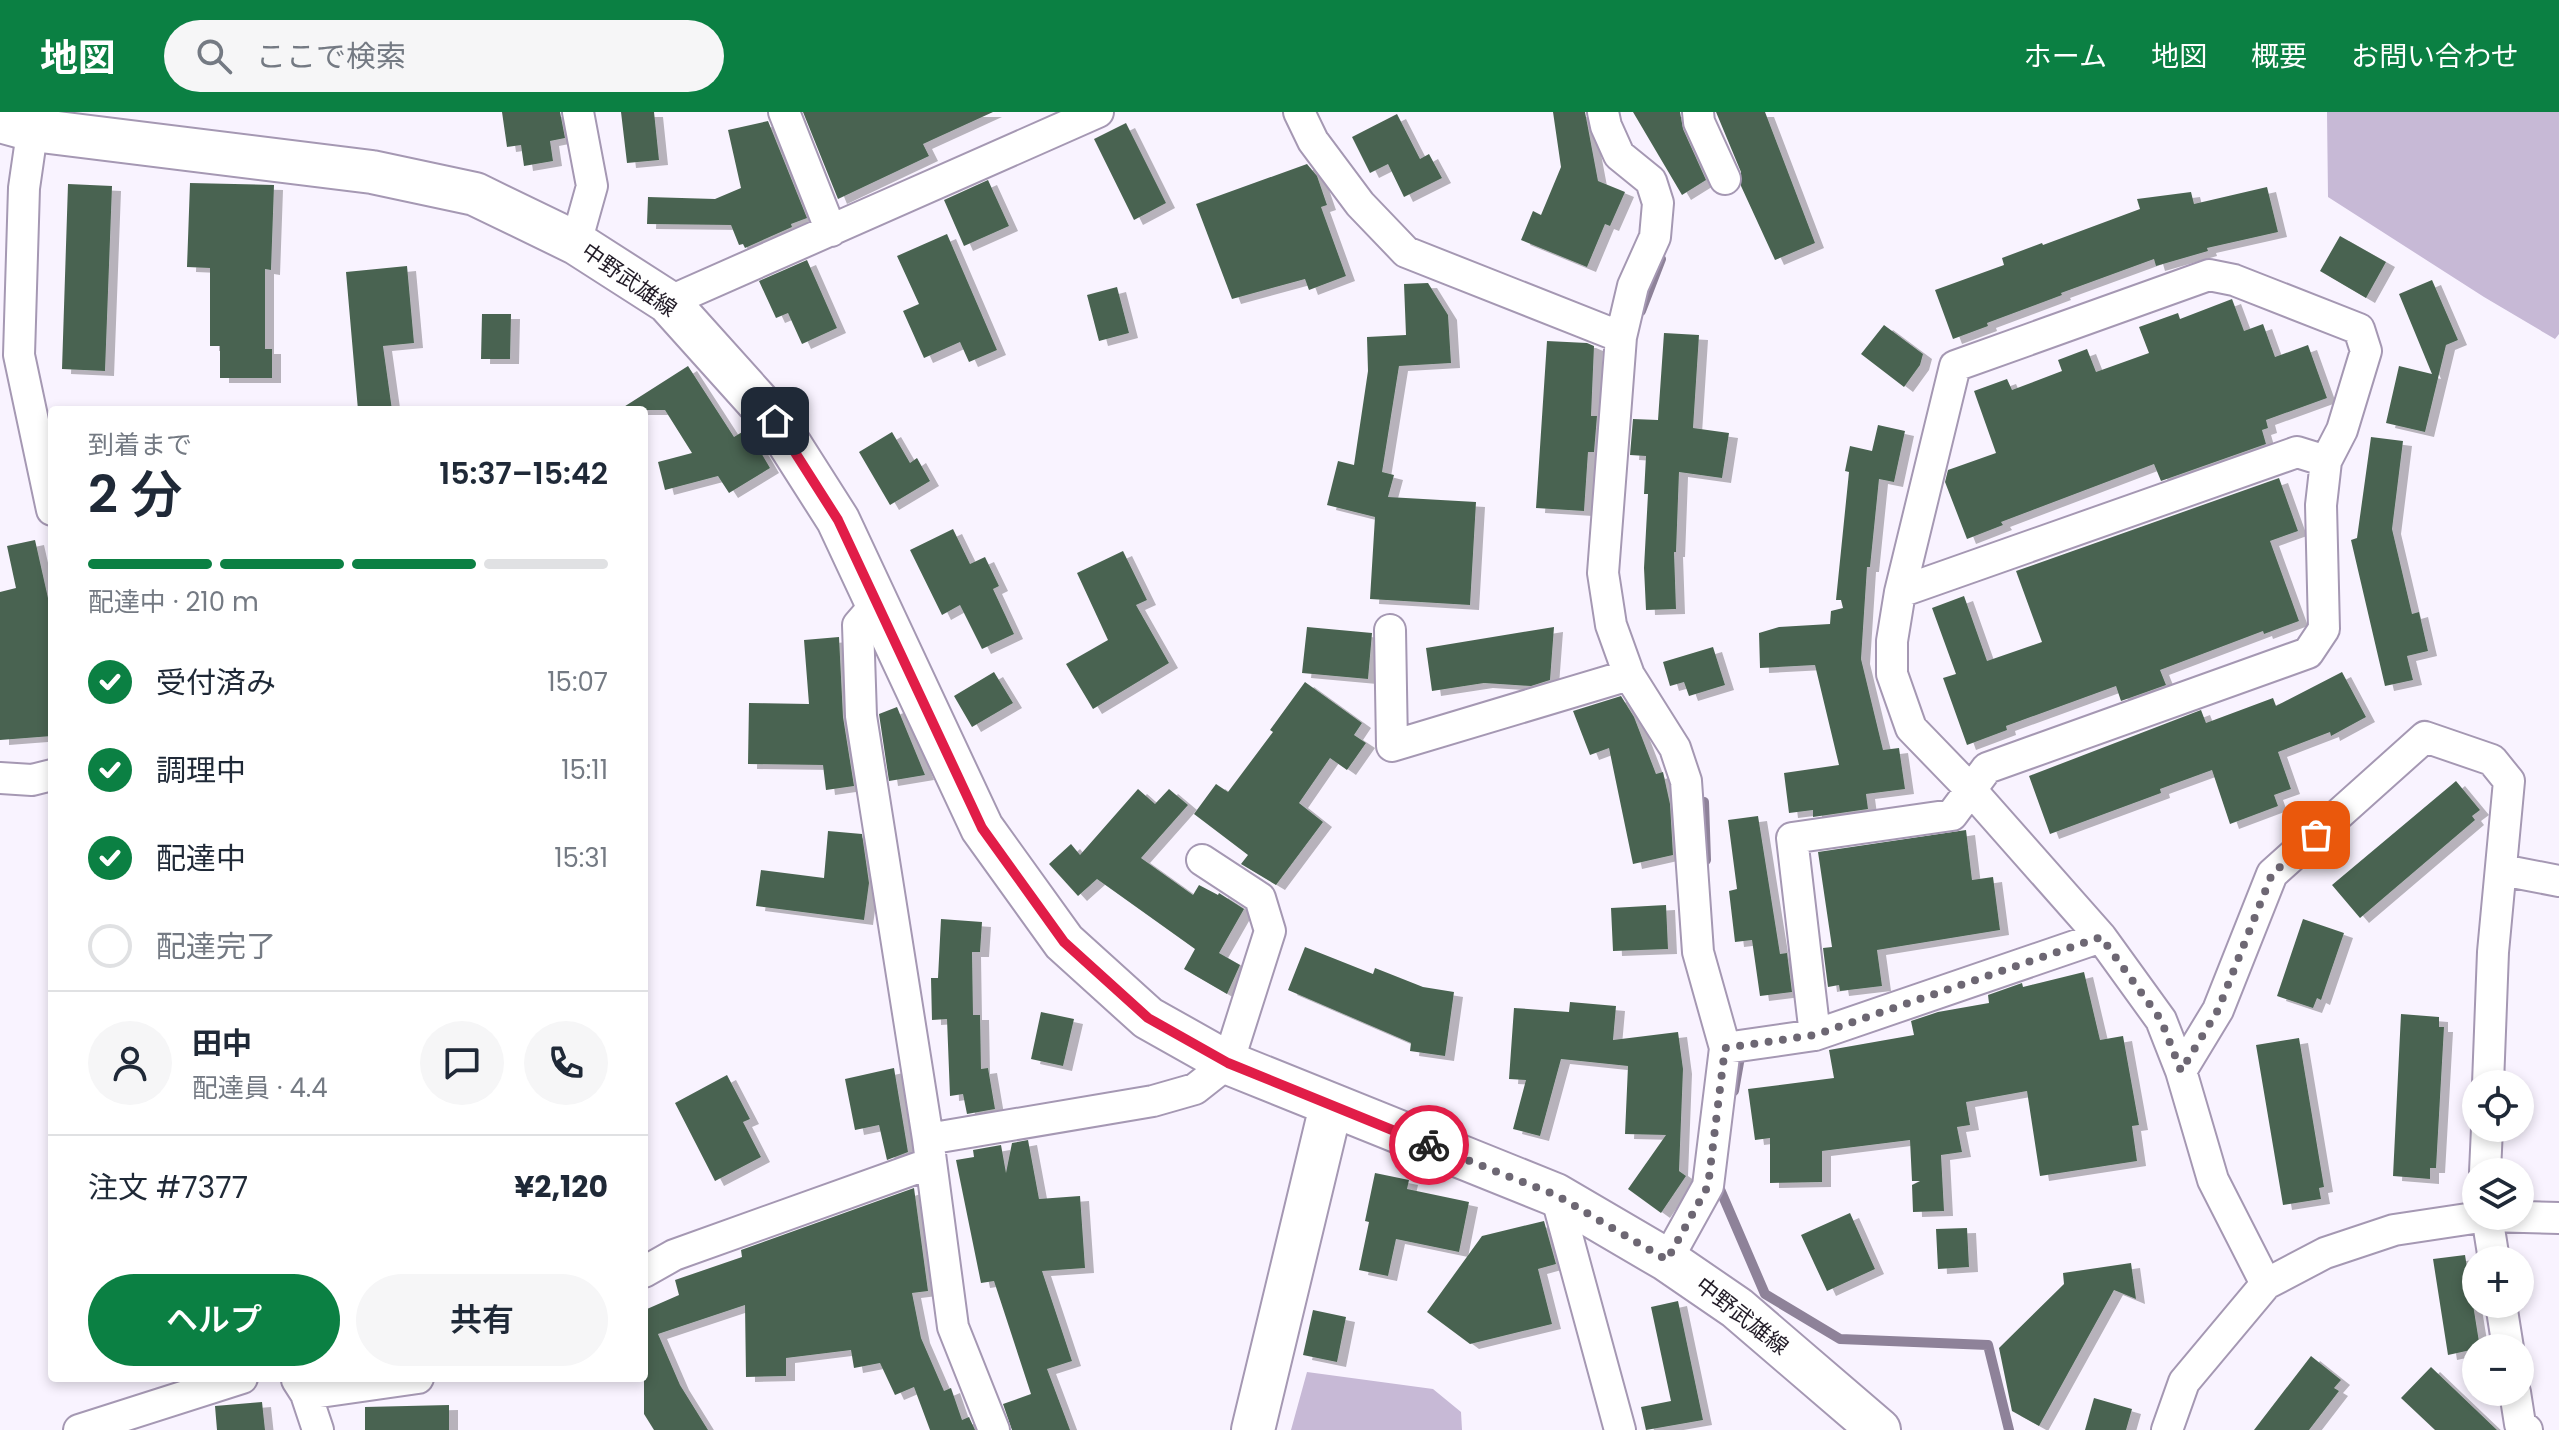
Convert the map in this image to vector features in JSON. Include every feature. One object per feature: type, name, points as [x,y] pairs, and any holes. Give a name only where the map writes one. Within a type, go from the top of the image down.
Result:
[{"type":"main road","name":"中野武雄線","points":[[23,121],[372,172],[475,194],[576,243],[668,302],[775,421],[838,520],[982,828],[1064,942],[1148,1018],[1228,1063],[1556,1195],[1667,1260],[1737,1308],[1879,1430]]},
{"type":"main road","points":[[1253,1430],[1331,1106]]},
{"type":"street","points":[[576,243],[592,186],[578,112]]},
{"type":"street","points":[[784,112],[831,231]]},
{"type":"street","points":[[668,302],[831,231],[1052,121],[1098,112]]},
{"type":"street","points":[[1299,112],[1313,141],[1360,204],[1406,252],[1621,337]]},
{"type":"street","points":[[1603,112],[1619,155],[1651,181],[1658,203],[1655,237],[1633,286],[1621,337],[1603,573],[1611,625],[1629,675],[1675,748],[1686,781],[1698,952],[1725,1048],[1708,1186],[1667,1260]]},
{"type":"street","points":[[1698,112],[1699,122],[1725,179]]},
{"type":"street","points":[[23,121],[19,355],[48,491]]},
{"type":"street","points":[[1815,1035],[1792,838],[1952,815],[1971,790],[1987,768],[2308,653],[2324,629],[2321,505],[2326,461],[2342,430],[2366,351],[2359,329],[2234,280],[2209,275],[1955,366],[1900,592],[1892,641],[1892,674],[1911,728],[1971,790],[2101,937],[2161,1020],[2181,1071],[2213,1180],[2266,1284]]},
{"type":"street","points":[[1900,592],[2297,452],[2326,461]]},
{"type":"street","points":[[877,603],[858,625],[861,716],[929,1151],[953,1327],[994,1430]]},
{"type":"street","points":[[1390,630],[1392,746],[1629,675]]},
{"type":"street","points":[[2181,1071],[2218,1010],[2272,874],[2425,737],[2492,760],[2509,781],[2493,952],[2489,1070]]},
{"type":"street","points":[[0,778],[32,780],[48,776]]},
{"type":"street","points":[[648,1270],[674,1255],[929,1151],[1195,1089],[1228,1063],[1270,931],[1260,898],[1202,860]]},
{"type":"street","points":[[2502,870],[2559,881]]},
{"type":"street","points":[[1725,1048],[1815,1035],[2101,937]]},
{"type":"street","points":[[1556,1195],[1620,1430]]},
{"type":"street","points":[[2534,1217],[2559,1218]]},
{"type":"street","points":[[2167,1430],[2184,1382],[2266,1284],[2325,1253],[2394,1230],[2462,1220]]},
{"type":"street","points":[[79,1430],[229,1382]]},
{"type":"street","points":[[318,1430],[301,1386],[360,1382]]},
{"type":"street","points":[[2517,1406],[2520,1424],[2527,1430]]},
{"type":"shaded area","points":[[2327,112],[2559,112],[2559,334],[2555,339],[2328,197]]},
{"type":"shaded area","points":[[1307,1372],[1433,1389],[1461,1412],[1462,1430],[1291,1430]]},
{"type":"building","points":[[502,112],[560,112],[565,138],[550,141],[553,161],[524,166],[521,145],[507,147]]},
{"type":"building","points":[[621,112],[654,112],[659,160],[627,163]]},
{"type":"building","points":[[803,112],[993,112],[923,144],[929,156],[838,199]]},
{"type":"building","points":[[1553,112],[1585,112],[1598,181],[1625,192],[1610,226],[1605,224],[1587,267],[1521,240],[1533,211],[1541,215],[1561,167]]},
{"type":"building","points":[[1633,112],[1680,112],[1683,129],[1706,180],[1682,195]]},
{"type":"building","points":[[1716,112],[1765,112],[1815,243],[1775,260],[1741,186],[1741,172]]},
{"type":"building","points":[[1397,114],[1420,159],[1429,154],[1442,178],[1404,197],[1388,164],[1370,173],[1352,137]]},
{"type":"building","points":[[768,121],[807,218],[745,248],[743,244],[739,245],[731,225],[647,224],[648,197],[715,199],[741,188],[728,130]]},
{"type":"building","points":[[1126,123],[1166,203],[1134,220],[1094,139]]},
{"type":"building","points":[[1307,164],[1317,176],[1327,205],[1321,207],[1346,276],[1309,290],[1305,279],[1232,299],[1196,204]]},
{"type":"building","points":[[988,180],[1009,226],[964,246],[944,200]]},
{"type":"building","points":[[190,183],[274,185],[271,270],[265,269],[265,349],[272,349],[272,378],[220,378],[220,346],[210,346],[210,268],[187,267]]},
{"type":"building","points":[[68,184],[112,186],[105,371],[62,369]]},
{"type":"building","points":[[2267,187],[2278,232],[2207,248],[2208,251],[2156,266],[2154,259],[2061,293],[1953,339],[1935,290],[2004,265],[2002,258],[2140,209],[2137,199],[2191,192],[2194,204]]},
{"type":"building","points":[[947,234],[997,350],[969,362],[960,342],[924,358],[903,311],[919,304],[897,256]]},
{"type":"building","points":[[2340,236],[2386,262],[2366,298],[2320,271]]},
{"type":"building","points":[[807,260],[837,328],[802,344],[788,313],[776,318],[759,281]]},
{"type":"building","points":[[407,266],[414,343],[383,346],[391,406],[358,406],[346,272]]},
{"type":"building","points":[[2432,280],[2458,340],[2446,345],[2425,432],[2386,423],[2399,366],[2432,374],[2399,294]]},
{"type":"building","points":[[1428,283],[1448,315],[1451,363],[1399,366],[1382,472],[1394,475],[1388,497],[1476,502],[1470,605],[1370,599],[1375,517],[1327,505],[1338,461],[1354,465],[1368,371],[1367,337],[1406,335],[1404,284]]},
{"type":"building","points":[[1117,287],[1129,333],[1099,341],[1087,295]]},
{"type":"building","points":[[2232,299],[2244,331],[2263,324],[2275,357],[2308,345],[2327,398],[2266,420],[2268,428],[2262,430],[2266,444],[2161,481],[2154,464],[2001,522],[2003,525],[1967,539],[1945,482],[1948,470],[1996,453],[1974,391],[2007,379],[2012,390],[2062,371],[2058,360],[2087,349],[2096,372],[2149,353],[2139,327],[2178,313],[2180,319]]},
{"type":"building","points":[[482,314],[511,314],[510,359],[481,359]]},
{"type":"building","points":[[1884,325],[1923,354],[1920,365],[1904,387],[1861,354]]},
{"type":"building","points":[[1664,333],[1699,335],[1693,428],[1729,433],[1722,478],[1679,472],[1674,552],[1676,609],[1646,610],[1646,456],[1630,455],[1633,419],[1658,420]]},
{"type":"building","points":[[1547,341],[1594,346],[1591,416],[1597,416],[1594,452],[1588,452],[1584,511],[1536,508]]},
{"type":"building","points":[[688,366],[734,437],[747,429],[770,468],[729,493],[718,476],[665,490],[658,462],[692,453],[665,410],[625,406]]},
{"type":"building","points":[[1878,425],[1905,431],[1894,482],[1879,479],[1870,567],[1867,567],[1861,659],[1883,750],[1899,748],[1905,789],[1866,794],[1868,809],[1813,817],[1813,810],[1789,813],[1784,773],[1839,765],[1815,665],[1760,668],[1759,633],[1779,627],[1830,624],[1831,611],[1843,608],[1841,600],[1836,600],[1849,472],[1845,471],[1850,446],[1872,451]]},
{"type":"building","points":[[892,432],[910,463],[917,458],[930,481],[890,505],[859,452]]},
{"type":"building","points":[[2371,437],[2403,441],[2392,529],[2412,614],[2419,612],[2428,651],[2407,656],[2413,680],[2385,686],[2351,540],[2357,538]]},
{"type":"building","points":[[2279,478],[2298,531],[2270,541],[2299,621],[2264,634],[2263,631],[2160,670],[2166,685],[2121,701],[2116,686],[2006,726],[2007,730],[1967,745],[1943,678],[1956,674],[1932,608],[1964,596],[1987,661],[2042,642],[2016,571]]},
{"type":"building","points":[[953,529],[970,564],[985,557],[999,586],[993,589],[1014,634],[982,649],[960,605],[942,615],[910,550]]},
{"type":"building","points":[[35,540],[48,598],[48,736],[0,740],[0,592],[16,588],[7,546]]},
{"type":"building","points":[[1123,551],[1147,600],[1136,605],[1169,663],[1093,709],[1066,664],[1108,640],[1077,573]]},
{"type":"building","points":[[1307,627],[1372,633],[1368,679],[1302,673]]},
{"type":"building","points":[[1554,627],[1550,680],[1531,686],[1484,683],[1432,691],[1426,648]]},
{"type":"building","points":[[839,637],[843,717],[854,786],[826,790],[823,765],[748,764],[749,703],[809,704],[804,640]]},
{"type":"building","points":[[1713,647],[1725,685],[1689,696],[1684,682],[1670,686],[1663,662]]},
{"type":"building","points":[[994,672],[1013,703],[972,727],[954,696]]},
{"type":"building","points":[[2342,672],[2366,717],[2331,736],[2330,732],[2278,752],[2291,789],[2274,795],[2278,806],[2230,824],[2212,770],[2160,789],[2161,793],[2050,834],[2029,776],[2201,710],[2206,723],[2273,698],[2276,706]]},
{"type":"building","points":[[1305,682],[1362,723],[1354,735],[1366,743],[1347,770],[1330,758],[1299,803],[1323,822],[1276,885],[1241,864],[1248,855],[1194,814],[1216,784],[1228,792],[1273,732],[1270,730]]},
{"type":"building","points":[[1621,696],[1634,717],[1656,774],[1663,772],[1670,804],[1673,855],[1633,864],[1609,748],[1590,755],[1573,711]]},
{"type":"building","points":[[897,707],[925,775],[889,781],[879,714]]},
{"type":"building","points":[[2456,781],[2480,810],[2472,816],[2475,820],[2360,918],[2332,885]]},
{"type":"building","points":[[1138,789],[1155,804],[1169,789],[1188,805],[1141,858],[1193,895],[1199,885],[1244,909],[1219,953],[1240,965],[1227,994],[1184,969],[1195,949],[1097,879],[1078,896],[1049,864],[1071,844],[1080,855]]},
{"type":"building","points":[[1758,816],[1780,954],[1787,953],[1792,992],[1760,996],[1752,940],[1735,942],[1729,891],[1737,889],[1728,820]]},
{"type":"building","points":[[1966,830],[1972,880],[1993,877],[2000,930],[1877,950],[1882,986],[1840,991],[1839,985],[1828,987],[1823,948],[1832,947],[1818,852]]},
{"type":"building","points":[[828,831],[862,834],[869,883],[864,920],[756,906],[761,870],[824,878]]},
{"type":"building","points":[[1666,905],[1668,949],[1613,951],[1611,908]]},
{"type":"building","points":[[941,919],[982,922],[980,952],[972,952],[973,1015],[980,1015],[981,1069],[988,1068],[995,1109],[967,1114],[963,1094],[950,1096],[947,1019],[932,1020],[931,978],[938,978]]},
{"type":"building","points":[[2303,919],[2344,933],[2321,1000],[2317,998],[2313,1008],[2277,996]]},
{"type":"building","points":[[1305,947],[1373,974],[1375,968],[1423,987],[1454,992],[1445,1056],[1410,1051],[1411,1043],[1288,990]]},
{"type":"building","points":[[2084,972],[2100,1040],[2123,1036],[2139,1125],[2132,1126],[2137,1161],[2040,1176],[2027,1091],[1966,1102],[1970,1125],[1957,1127],[1962,1152],[1941,1155],[1944,1211],[1913,1212],[1912,1185],[1920,1181],[1912,1181],[1910,1140],[1822,1151],[1822,1182],[1770,1183],[1770,1138],[1755,1140],[1748,1089],[1834,1078],[1829,1050],[1914,1035],[1911,1021],[1938,1012],[1989,1003],[1988,995],[2022,983],[2023,987]]},
{"type":"building","points":[[1570,1002],[1616,1006],[1613,1040],[1678,1032],[1683,1069],[1679,1171],[1686,1176],[1661,1213],[1628,1189],[1666,1135],[1625,1134],[1628,1066],[1561,1059],[1540,1136],[1513,1129],[1526,1080],[1509,1079],[1514,1008],[1569,1012]]},
{"type":"building","points":[[1041,1012],[1074,1019],[1063,1066],[1031,1059]]},
{"type":"building","points":[[2401,1014],[2439,1017],[2439,1027],[2444,1027],[2436,1168],[2430,1168],[2430,1179],[2393,1176]]},
{"type":"building","points":[[2299,1038],[2324,1187],[2319,1188],[2321,1199],[2283,1205],[2256,1045]]},
{"type":"building","points":[[894,1068],[908,1152],[887,1160],[879,1125],[855,1130],[845,1079]]},
{"type":"building","points":[[727,1075],[750,1119],[743,1122],[761,1157],[715,1181],[675,1103]]},
{"type":"building","points":[[1028,1140],[1039,1199],[1080,1196],[1085,1268],[1042,1271],[1072,1361],[1047,1369],[1070,1430],[1012,1430],[1003,1404],[1031,1394],[994,1281],[981,1283],[956,1160],[974,1157],[973,1150],[1001,1145],[1006,1173],[1012,1143]]},
{"type":"building","points":[[1375,1173],[1409,1180],[1407,1189],[1469,1202],[1459,1252],[1396,1239],[1388,1276],[1359,1270]]},
{"type":"building","points":[[914,1188],[928,1291],[912,1293],[921,1338],[944,1391],[951,1388],[962,1420],[969,1417],[975,1430],[930,1430],[914,1387],[895,1395],[880,1363],[854,1368],[851,1350],[786,1358],[786,1376],[746,1377],[745,1305],[658,1334],[680,1385],[708,1430],[654,1430],[644,1414],[644,1382],[648,1382],[648,1309],[679,1295],[675,1280],[742,1257],[741,1250]]},
{"type":"building","points":[[1850,1213],[1875,1269],[1827,1291],[1801,1235]]},
{"type":"building","points":[[1544,1221],[1556,1264],[1538,1269],[1552,1324],[1470,1344],[1427,1312],[1482,1236]]},
{"type":"building","points":[[1967,1228],[1969,1267],[1938,1269],[1936,1229]]},
{"type":"building","points":[[2462,1255],[2462,1318],[2475,1318],[2478,1334],[2462,1334],[2462,1352],[2448,1355],[2433,1259]]},
{"type":"building","points":[[2131,1263],[2136,1299],[2114,1290],[2039,1426],[2012,1411],[1999,1348],[2064,1284],[2063,1273]]},
{"type":"building","points":[[1678,1301],[1703,1420],[1646,1430],[1641,1407],[1671,1401],[1651,1307]]},
{"type":"building","points":[[1313,1310],[1346,1317],[1337,1362],[1303,1355]]},
{"type":"building","points":[[2311,1356],[2341,1380],[2334,1388],[2339,1391],[2309,1430],[2254,1430]]},
{"type":"building","points":[[2431,1367],[2462,1397],[2462,1406],[2472,1406],[2497,1430],[2435,1430],[2401,1398]]},
{"type":"building","points":[[2094,1398],[2132,1409],[2126,1430],[2085,1430]]},
{"type":"building","points":[[262,1402],[265,1430],[217,1430],[215,1406]]},
{"type":"building","points":[[449,1405],[449,1430],[365,1430],[365,1407]]},
{"type":"waterway","points":[[1641,311],[1661,259]]},
{"type":"waterway","points":[[1704,802],[1706,860]]},
{"type":"waterway","points":[[1734,1091],[1740,1057]]},
{"type":"waterway","points":[[1720,1182],[1719,1187],[1765,1294],[1840,1339],[1988,1345],[2009,1430]]},
{"type":"way so far","points":[[1429,1145],[1556,1195],[1667,1260],[1708,1186],[1725,1048],[1815,1035],[2101,937],[2161,1020],[2181,1071],[2218,1010],[2272,874],[2316,835]]},
{"type":"route","points":[[775,421],[838,520],[982,828],[1064,942],[1148,1018],[1228,1063],[1429,1145]]}]
